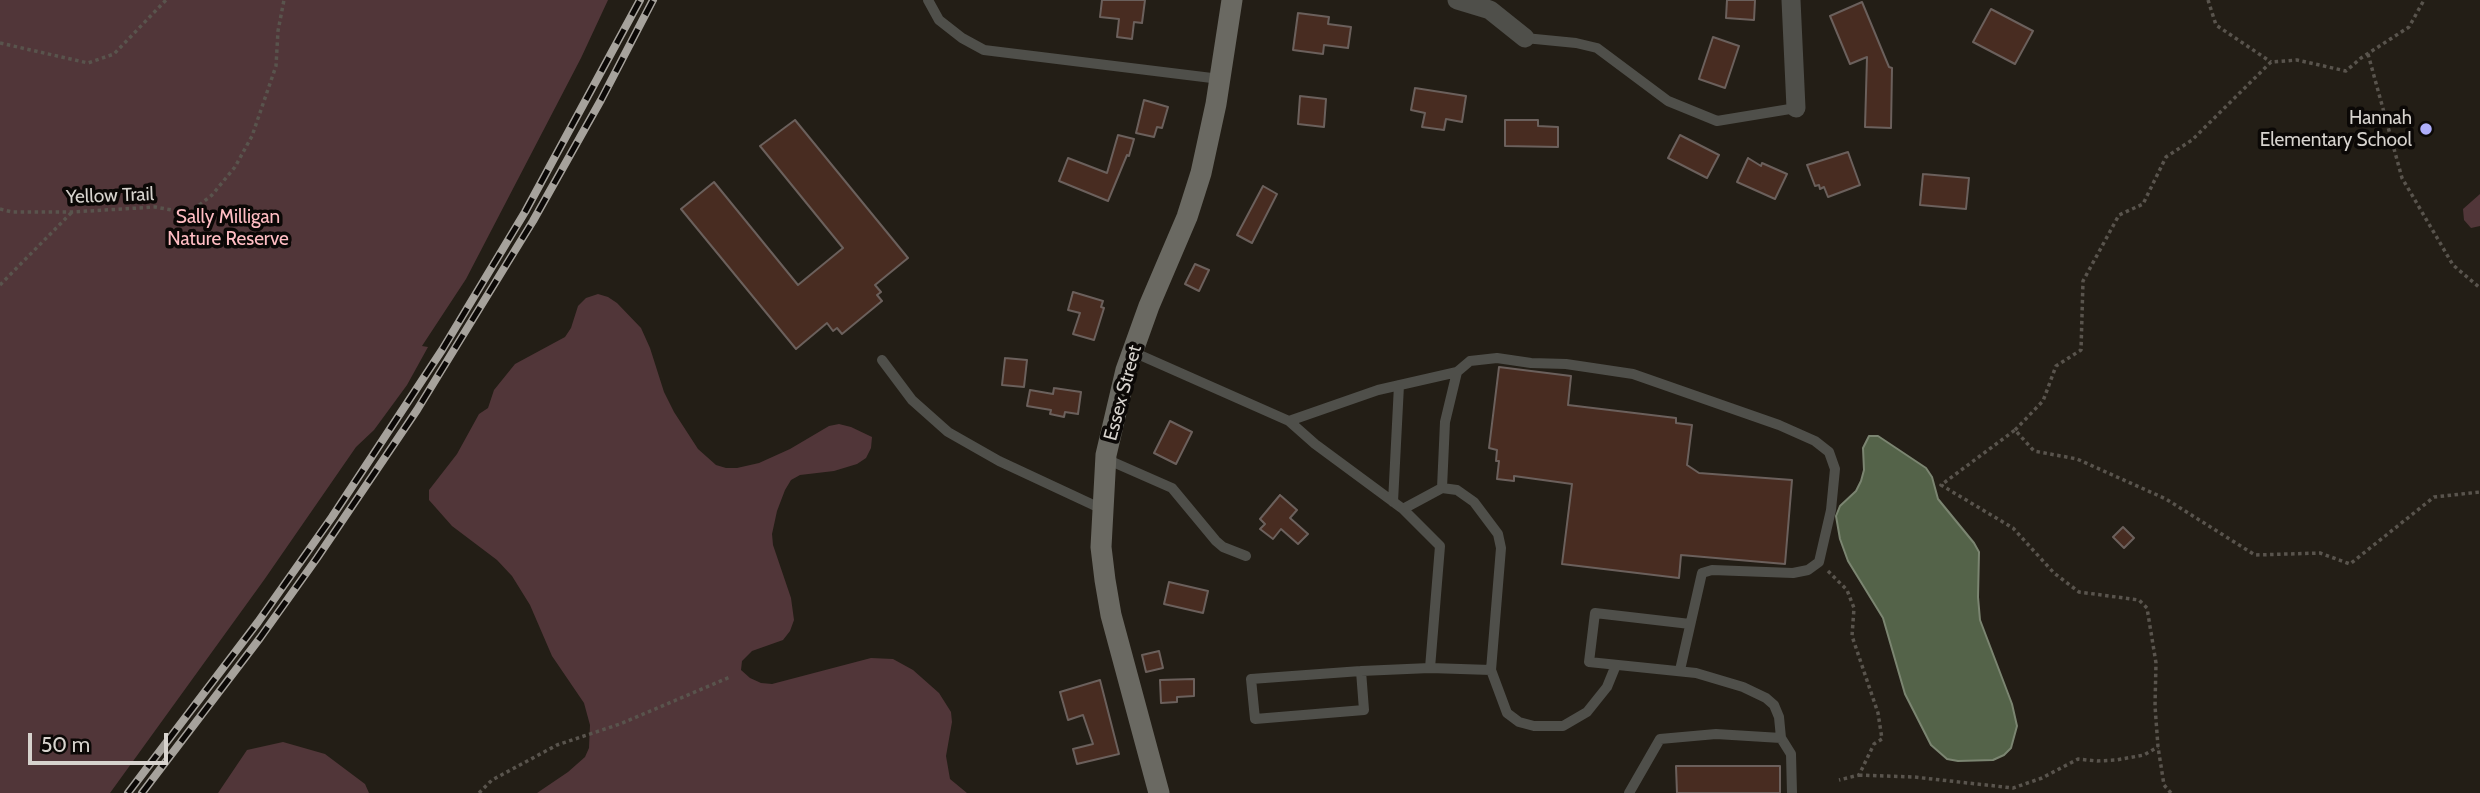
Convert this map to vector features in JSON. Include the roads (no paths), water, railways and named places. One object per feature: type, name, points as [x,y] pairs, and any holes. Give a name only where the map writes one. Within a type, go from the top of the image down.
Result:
[{"type":"main road","name":"Essex Street","points":[[1159,793],[1111,615],[1101,547],[1106,459],[1115,410],[1132,351],[1191,206],[1201,173],[1220,79],[1232,0]]},
{"type":"street","points":[[1457,0],[1490,10],[1525,38]]},
{"type":"street","points":[[1791,0],[1796,108]]},
{"type":"lane","points":[[928,0],[939,20],[962,38],[984,50],[1220,79]]},
{"type":"lane","points":[[1525,38],[1597,48],[1668,101],[1717,121],[1796,108]]},
{"type":"lane","points":[[1132,351],[1289,421],[1315,444],[1403,509],[1440,546],[1430,668]]},
{"type":"lane","points":[[1289,421],[1378,390],[1457,372],[1470,361],[1497,358],[1531,363],[1566,363],[1633,374],[1779,425],[1815,441],[1829,452],[1835,469],[1831,510],[1819,562],[1808,570],[1793,573],[1712,570],[1702,573],[1680,670]]},
{"type":"lane","points":[[882,360],[912,400],[948,432],[999,461],[1102,509]]},
{"type":"lane","points":[[1442,488],[1445,422],[1457,372]]},
{"type":"lane","points":[[1394,502],[1399,385]]},
{"type":"lane","points":[[1106,459],[1172,488],[1216,541],[1246,556]]},
{"type":"lane","points":[[1403,509],[1442,488],[1457,490],[1474,502],[1498,534],[1501,548],[1491,670],[1507,713],[1519,722],[1534,726],[1563,726],[1587,712],[1606,687],[1616,665]]},
{"type":"lane","points":[[1690,624],[1595,613],[1589,662],[1680,670],[1743,687],[1766,698],[1774,705],[1780,717],[1781,737],[1791,754],[1792,793]]},
{"type":"lane","points":[[1361,671],[1364,710],[1255,719],[1251,679],[1361,671],[1430,668],[1491,670]]},
{"type":"lane","points":[[1629,793],[1660,739],[1716,734],[1781,737]]},
{"type":"railway","points":[[128,793],[258,622],[332,517],[442,350],[525,212],[640,0]]},
{"type":"railway","points":[[142,793],[260,638],[417,410],[533,221],[653,0]]},
{"type":"place","name":"Hannah Elementary School","points":[[2426,129]]},
{"type":"park label","name":"Sally Milligan Nature Reserve","points":[[228,228]]}]
